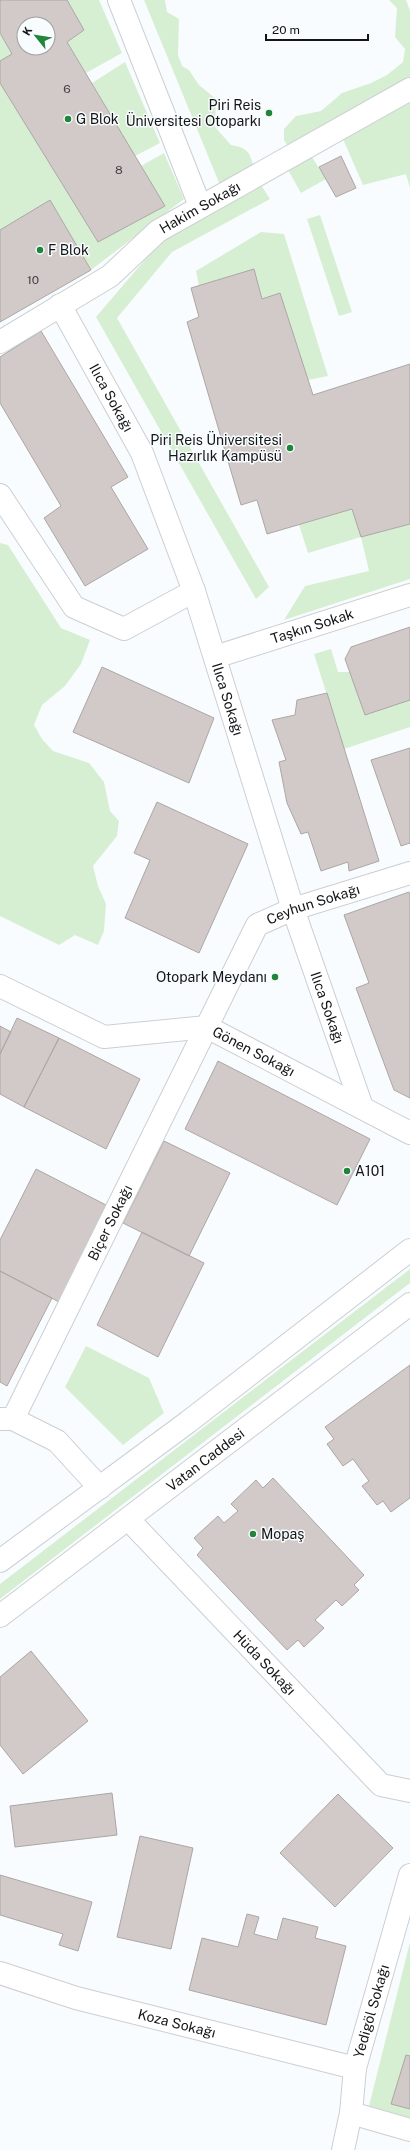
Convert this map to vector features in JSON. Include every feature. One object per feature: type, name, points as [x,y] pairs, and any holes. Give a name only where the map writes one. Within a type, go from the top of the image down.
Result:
[{"type":"street","points":[[119,0],[200,206]]},
{"type":"street","name":"Hakim Sokağı","points":[[0,342],[110,276],[158,230],[410,89]]},
{"type":"street","name":"Ilıca Sokağı","points":[[60,305],[142,453],[194,591],[292,909],[362,1107]]},
{"type":"street","points":[[1,501],[74,607],[124,629],[194,591]]},
{"type":"street","name":"Taşkın Sokak","points":[[215,657],[410,595]]},
{"type":"street","name":"Ceyhun Sokağı","points":[[207,1027],[257,925],[292,909],[410,873]]},
{"type":"street","name":"Gönen Sokağı","points":[[0,986],[104,1037],[207,1027],[410,1133]]},
{"type":"street","name":"Biçer Sokağı","points":[[6,1419],[207,1027]]},
{"type":"street","points":[[0,1561],[100,1488],[410,1250]]},
{"type":"street","name":"Vatan Caddesi","points":[[0,1616],[128,1519],[213,1452],[410,1304]]},
{"type":"street","points":[[6,1419],[57,1442],[100,1488]]},
{"type":"street","name":"Hüda Sokağı","points":[[128,1519],[381,1785],[410,1790]]},
{"type":"street","name":"Yedigöl Sokağı","points":[[343,2150],[351,2113],[355,2068],[410,1876]]},
{"type":"street","name":"Koza Sokağı","points":[[0,1973],[76,1998],[355,2068]]},
{"type":"street","points":[[351,2113],[410,2130]]},
{"type":"green space","points":[[67,0],[99,0],[122,53],[86,73],[67,42],[84,30]]},
{"type":"green space","points":[[144,0],[165,0],[167,12],[179,19],[178,55],[182,66],[189,70],[199,85],[216,99],[215,127],[231,145],[245,149],[251,158],[254,168],[220,185]]},
{"type":"green space","points":[[389,0],[406,0],[410,11],[410,77],[289,148],[284,140],[284,129],[296,116],[321,111],[342,93],[371,83],[387,75],[403,62],[405,49],[395,37],[397,8]]},
{"type":"green space","points":[[0,34],[12,54],[0,61]]},
{"type":"green space","points":[[125,62],[160,143],[135,156],[92,83]]},
{"type":"green space","points":[[0,83],[98,242],[165,206],[141,166],[164,153],[184,199],[91,270],[50,200],[0,230]]},
{"type":"green space","points":[[410,101],[410,188],[406,174],[363,185],[343,139]]},
{"type":"green space","points":[[312,157],[326,179],[301,193],[288,170]]},
{"type":"green space","points":[[261,185],[270,199],[172,252],[117,318],[269,587],[256,599],[96,317],[160,242]]},
{"type":"green space","points":[[320,215],[352,312],[339,316],[307,219]]},
{"type":"green space","points":[[261,232],[284,234],[328,376],[308,380],[280,293],[262,299],[254,270],[199,286],[196,271]]},
{"type":"green space","points":[[352,509],[362,537],[410,524],[410,579],[284,620],[305,586],[369,571],[361,537],[308,553],[299,525]]},
{"type":"green space","points":[[0,543],[8,545],[61,628],[90,640],[81,664],[65,686],[42,705],[34,725],[42,739],[53,751],[89,763],[104,782],[110,811],[119,821],[117,836],[93,866],[98,886],[106,904],[104,931],[98,945],[75,935],[59,945],[0,916]]},
{"type":"green space","points":[[331,649],[338,672],[350,672],[410,700],[410,727],[344,749],[314,654]]},
{"type":"green space","points":[[410,1269],[410,1283],[0,1599],[0,1584]]},
{"type":"green space","points":[[86,1346],[149,1378],[164,1413],[123,1445],[65,1387]]},
{"type":"green space","points":[[410,1942],[410,2118],[369,2106]]},
{"type":"building","name":"G Blok","points":[[0,0],[67,0],[84,30],[67,42],[165,206],[98,242],[0,83],[0,61],[12,54],[0,33]]},
{"type":"building","points":[[341,156],[356,188],[336,197],[319,167]]},
{"type":"building","name":"F Blok","points":[[50,200],[91,270],[0,322],[0,230]]},
{"type":"building","points":[[254,269],[262,299],[280,293],[313,395],[410,364],[410,524],[361,537],[352,509],[267,534],[257,500],[241,505],[187,322],[199,317],[191,288]]},
{"type":"building","points":[[41,331],[128,477],[111,487],[148,549],[85,586],[44,518],[61,506],[0,403],[0,357]]},
{"type":"building","points":[[410,627],[410,700],[365,715],[345,659],[351,647]]},
{"type":"building","points":[[102,667],[214,718],[189,783],[73,732]]},
{"type":"building","points":[[327,693],[379,861],[349,871],[348,862],[321,871],[308,832],[301,834],[287,803],[279,762],[286,760],[272,720],[295,715],[297,700]]},
{"type":"building","points":[[410,748],[410,843],[401,846],[371,760]]},
{"type":"building","points":[[157,802],[248,844],[199,953],[125,918],[150,860],[134,853]]},
{"type":"building","points":[[409,892],[410,1098],[394,1090],[356,988],[369,983],[344,915]]},
{"type":"building","points":[[17,1018],[59,1038],[24,1107],[0,1094],[0,1054]]},
{"type":"building","points":[[0,1026],[11,1032],[0,1054]]},
{"type":"building","points":[[59,1038],[140,1079],[106,1149],[24,1107]]},
{"type":"building","points":[[218,1061],[370,1139],[337,1205],[185,1129]]},
{"type":"building","points":[[164,1141],[230,1173],[189,1256],[123,1223]]},
{"type":"building","points":[[36,1169],[106,1205],[59,1302],[0,1271],[0,1240]]},
{"type":"building","points":[[142,1232],[204,1263],[158,1357],[97,1325]]},
{"type":"building","points":[[0,1271],[52,1298],[7,1386],[0,1382]]},
{"type":"building","points":[[410,1365],[410,1498],[391,1512],[383,1501],[377,1505],[362,1486],[369,1481],[353,1459],[343,1466],[327,1444],[334,1439],[325,1427]]},
{"type":"building","points":[[273,1478],[364,1575],[354,1585],[359,1590],[342,1606],[336,1600],[315,1620],[324,1628],[304,1647],[298,1640],[287,1650],[197,1555],[203,1548],[194,1538],[218,1516],[224,1523],[238,1511],[231,1504],[256,1480],[263,1488]]},
{"type":"building","points":[[31,1651],[88,1721],[23,1774],[0,1745],[0,1677]]},
{"type":"building","points":[[112,1793],[117,1835],[15,1847],[10,1806]]},
{"type":"building","points":[[338,1794],[393,1848],[335,1907],[280,1853]]},
{"type":"building","points":[[140,1836],[193,1848],[171,1949],[117,1937]]},
{"type":"building","points":[[0,1875],[92,1902],[78,1951],[59,1945],[63,1934],[0,1915]]},
{"type":"building","points":[[247,1914],[259,1917],[254,1934],[277,1940],[283,1918],[318,1927],[315,1938],[346,1946],[326,2025],[189,1990],[202,1938],[238,1947]]},
{"type":"building","points":[[406,2055],[410,2056],[410,2109],[391,2104]]},
{"type":"place","name":"Piri Reis Üniversitesi Otoparkı","points":[[269,113]]},
{"type":"place","name":"G Blok","points":[[68,119]]},
{"type":"place","name":"F Blok","points":[[40,250]]},
{"type":"place","name":"Piri Reis Üniversitesi Hazırlık Kampüsü","points":[[290,448]]},
{"type":"place","name":"Otopark Meydanı","points":[[275,977]]},
{"type":"place","name":"A101","points":[[347,1171]]},
{"type":"place","name":"Mopaş","points":[[253,1534]]}]
